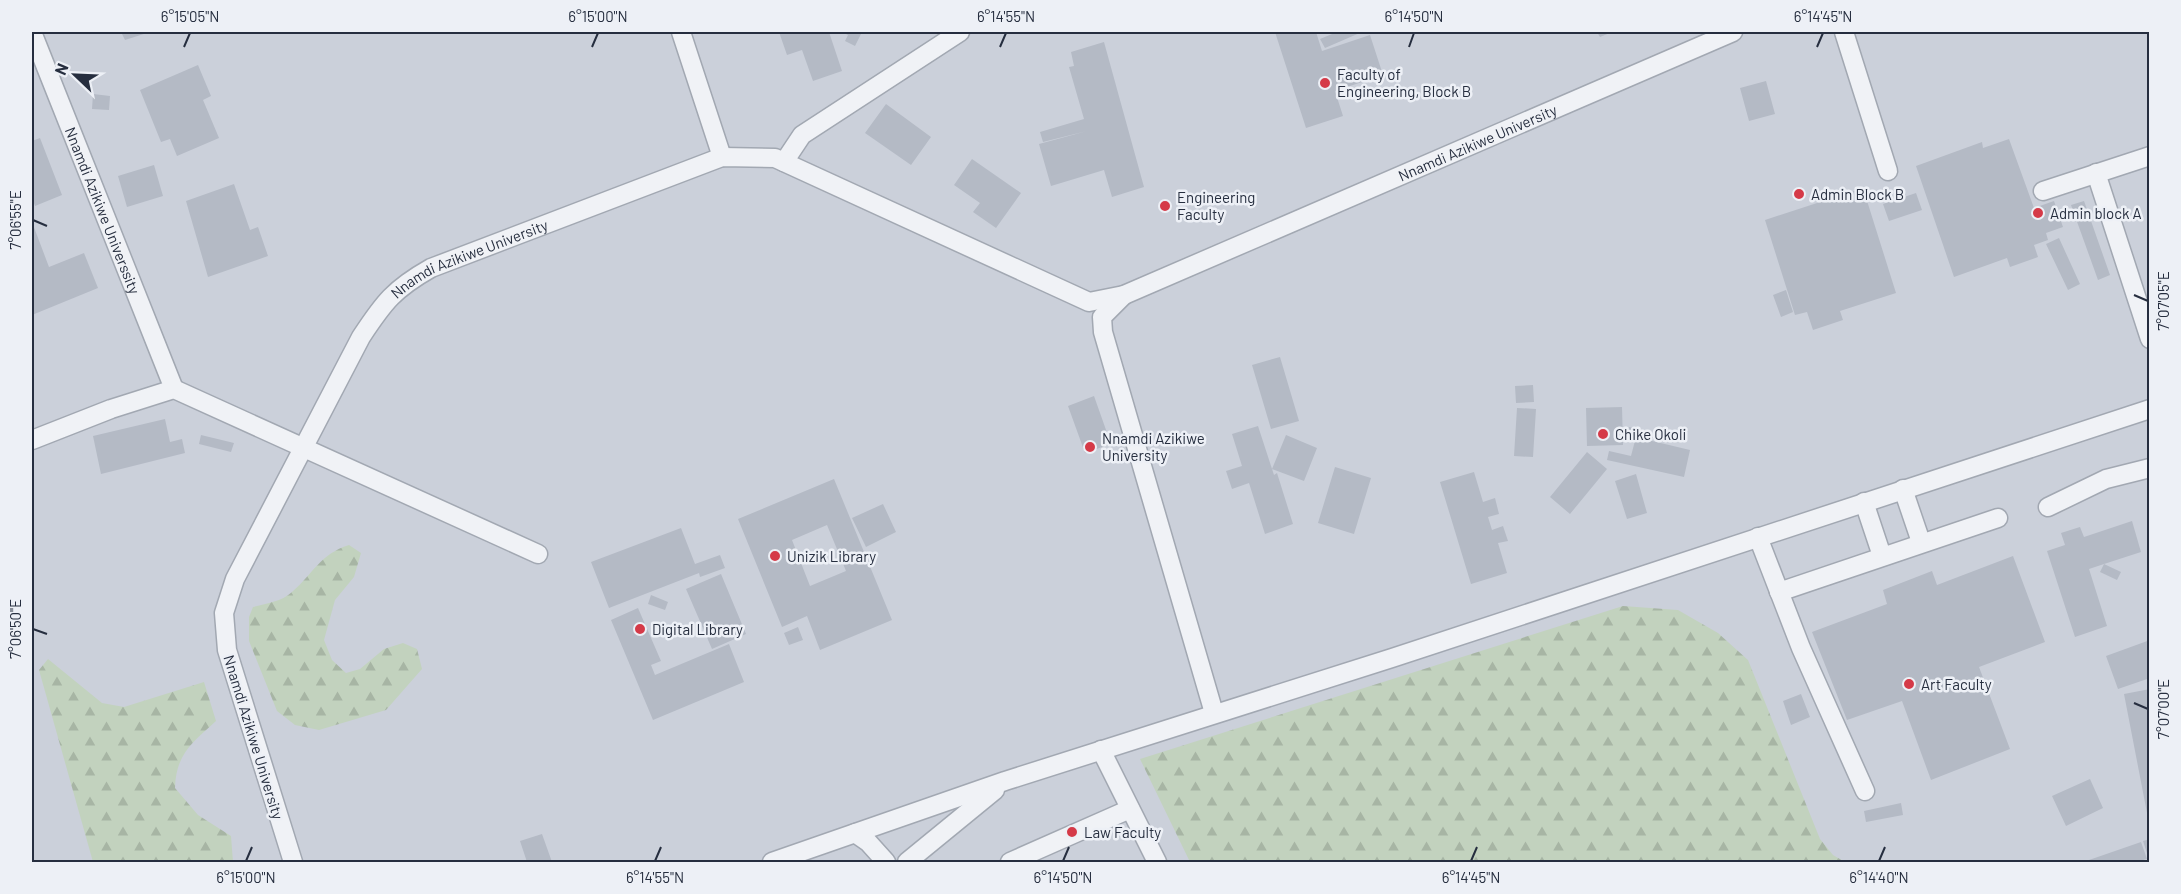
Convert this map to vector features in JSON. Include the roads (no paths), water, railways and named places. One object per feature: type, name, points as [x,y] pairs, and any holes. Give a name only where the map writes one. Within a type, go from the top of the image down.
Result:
[{"type":"street","name":"Nnamdi Azikiwe Universsity","points":[[32,32],[174,389]]},
{"type":"street","points":[[681,32],[722,157]]},
{"type":"street","points":[[784,162],[802,135],[960,32]]},
{"type":"street","name":"Nnamdi Azikiwe University","points":[[293,862],[227,650],[224,614],[235,579],[361,337],[382,304],[402,284],[431,268],[722,157],[758,156],[784,162],[1089,302],[1124,294],[1733,32]]},
{"type":"street","points":[[1844,32],[1888,171]]},
{"type":"street","points":[[2043,191],[2150,156]]},
{"type":"street","points":[[2096,173],[2150,339]]},
{"type":"street","name":"Nnamdi Azikiwe University","points":[[1102,317],[1124,294]]},
{"type":"street","points":[[1089,302],[1102,317],[1106,347],[1214,713]]},
{"type":"street","points":[[32,440],[174,389],[538,554]]},
{"type":"street","points":[[772,862],[1005,781],[1392,658],[2150,409]]},
{"type":"street","points":[[2048,507],[2106,479],[2148,473]]},
{"type":"street","points":[[1903,489],[1921,542]]},
{"type":"street","points":[[1864,502],[1882,556]]},
{"type":"street","points":[[1779,592],[1921,542],[1998,518]]},
{"type":"street","points":[[1758,537],[1779,592],[1865,791]]},
{"type":"street","points":[[1101,750],[1157,862]]},
{"type":"street","points":[[907,862],[1005,781]]},
{"type":"street","points":[[1010,862],[1130,809]]},
{"type":"street","points":[[855,833],[868,842],[886,862]]},
{"type":"place","name":"Faculty of Engineering, Block B","points":[[1325,83]]},
{"type":"place","name":"Admin Block B","points":[[1799,194]]},
{"type":"place","name":"Engineering Faculty","points":[[1165,206]]},
{"type":"place","name":"Admin block A","points":[[2038,213]]},
{"type":"place","name":"Chike Okoli","points":[[1603,434]]},
{"type":"place","name":"Nnamdi Azikiwe University","points":[[1090,447]]},
{"type":"place","name":"Unizik Library","points":[[775,556]]},
{"type":"place","name":"Digital Library","points":[[640,629]]},
{"type":"place","name":"Art Faculty","points":[[1909,684]]},
{"type":"place","name":"Law Faculty","points":[[1072,832]]}]
